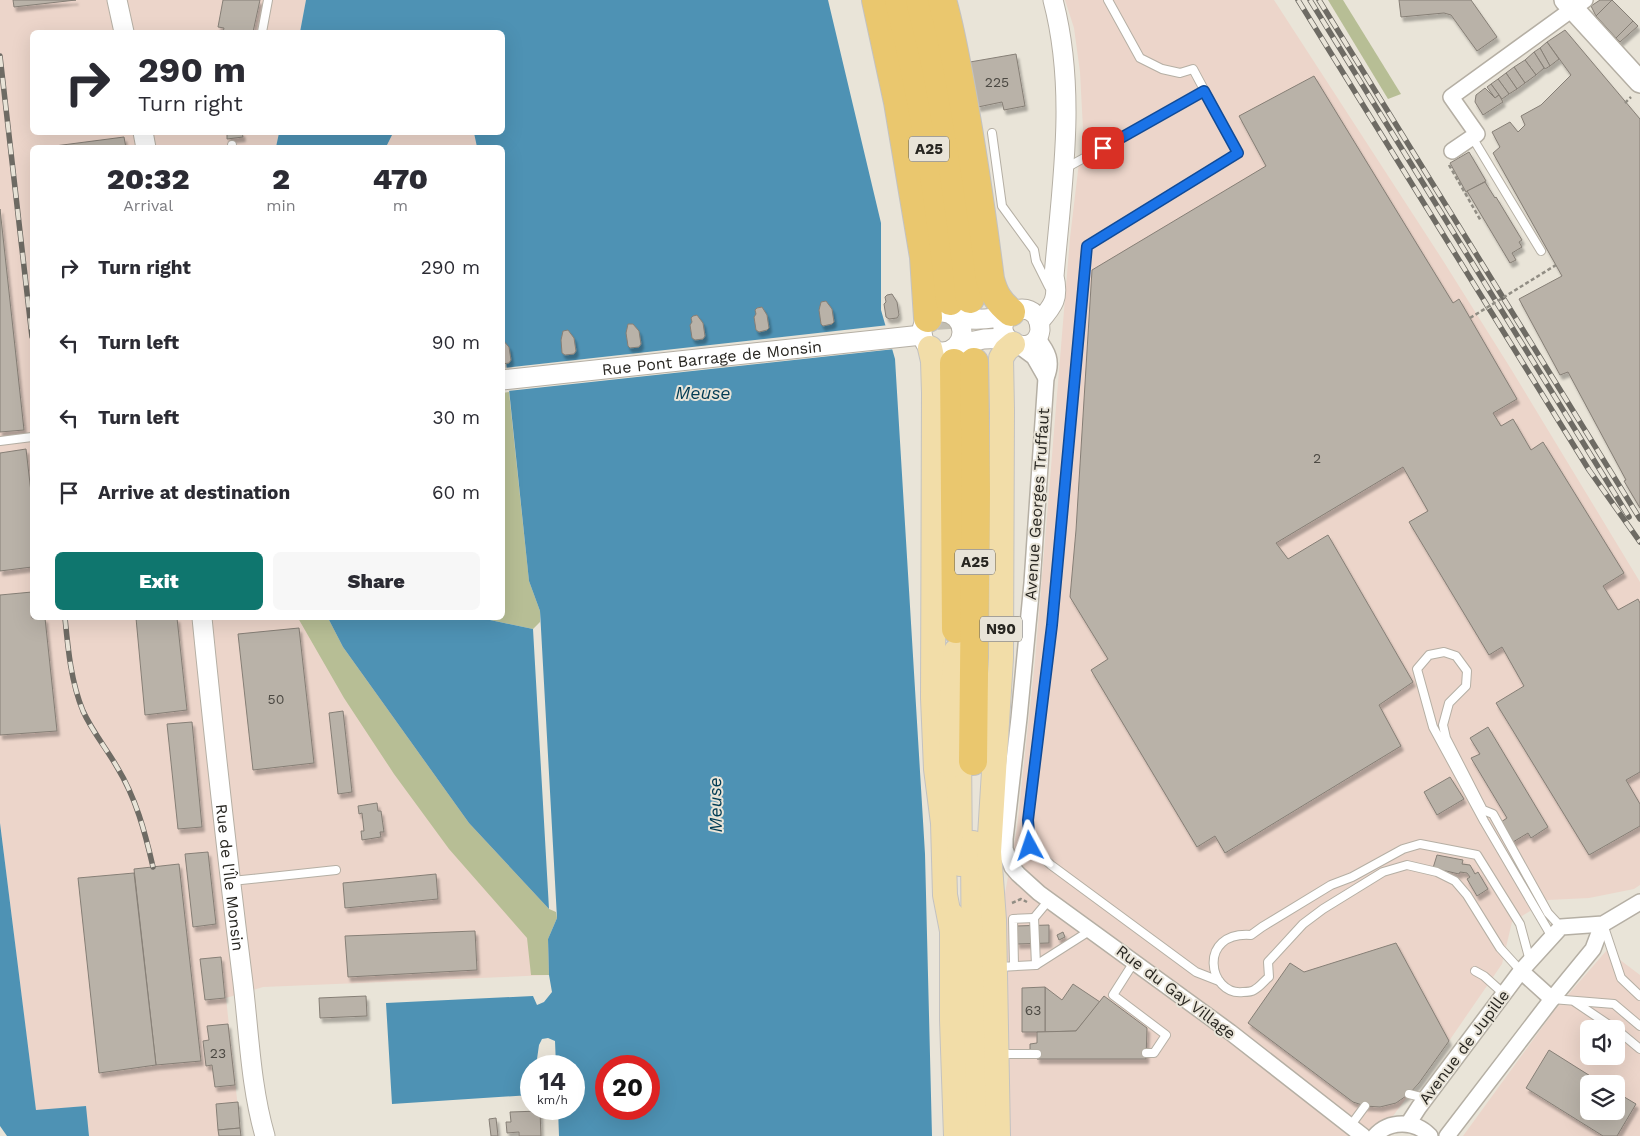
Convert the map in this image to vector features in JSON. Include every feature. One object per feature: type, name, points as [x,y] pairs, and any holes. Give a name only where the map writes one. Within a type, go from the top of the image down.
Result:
[{"type":"highway","name":"A25","points":[[876,0],[898,102],[924,257],[921,334]]},
{"type":"highway","name":"A25","points":[[899,0],[918,84],[944,240],[959,306]]},
{"type":"highway","name":"A25","points":[[920,0],[948,134],[963,234],[959,306]]},
{"type":"highway","points":[[942,0],[951,37],[971,147],[990,279],[998,300],[1020,328]]},
{"type":"highway","name":"A25","points":[[956,651],[963,356]]},
{"type":"highway","name":"A25","points":[[963,356],[976,482],[973,761]]},
{"type":"main road","points":[[1574,3],[1640,82]]},
{"type":"main road","name":"N90","points":[[979,1134],[995,1054],[1004,966],[994,920],[989,852],[1001,658],[1001,358],[1020,328]]},
{"type":"main road","points":[[921,334],[933,361],[933,698],[936,769],[943,823],[944,895],[952,931]]},
{"type":"main road","points":[[956,651],[952,702],[952,1020],[956,1136]]},
{"type":"main road","points":[[956,651],[960,776],[962,1052],[979,1134]]},
{"type":"main road","points":[[973,761],[974,1006],[979,1134]]},
{"type":"street","points":[[117,0],[124,30]]},
{"type":"street","points":[[963,356],[975,340],[1020,328],[1050,309],[1056,298],[1058,290],[1052,281],[1067,118],[1066,78],[1061,33],[1053,0]]},
{"type":"street","points":[[1452,151],[1477,134],[1450,97],[1523,45],[1574,3]]},
{"type":"street","points":[[959,306],[948,313],[936,313],[921,334],[941,352],[948,352],[954,348],[963,356]]},
{"type":"street","points":[[959,306],[979,319],[1020,328]]},
{"type":"street","points":[[959,306],[963,356]]},
{"type":"street","name":"Avenue Georges Truffaut","points":[[1005,839],[1032,582],[1046,378],[1050,368],[1044,346],[1020,328]]},
{"type":"street","name":"Rue Pont Barrage de Monsin","points":[[505,380],[921,334]]},
{"type":"street","name":"Rue de l'Île Monsin","points":[[202,620],[251,1063],[260,1120],[265,1136]]},
{"type":"street","name":"Rue du Gay Village","points":[[1005,839],[1005,849],[1012,867],[1049,900],[1240,1039],[1363,1136]]},
{"type":"street","points":[[1556,932],[1602,924],[1640,902]]},
{"type":"street","points":[[1448,1136],[1552,999],[1593,949],[1602,924]]},
{"type":"street","name":"Avenue de Jupille","points":[[1408,1124],[1425,1098],[1525,966],[1556,932]]},
{"type":"street","points":[[1525,966],[1552,999]]},
{"type":"street","points":[[1375,1136],[1386,1127],[1397,1124],[1408,1124],[1418,1127],[1430,1136]]},
{"type":"lane","points":[[262,30],[268,0]]},
{"type":"lane","points":[[1108,0],[1140,58],[1162,68],[1180,73],[1193,69],[1238,153],[1087,246],[1052,625],[1028,820],[1030,846],[1051,865],[1196,972],[1219,981],[1229,990],[1238,992],[1253,991],[1269,977],[1268,962],[1303,924],[1323,909],[1383,872],[1408,865],[1437,872],[1455,881],[1467,895],[1500,948],[1525,966]]},
{"type":"lane","points":[[1063,169],[1204,91]]},
{"type":"lane","points":[[992,133],[1002,206],[1034,250],[1036,261],[1052,281]]},
{"type":"lane","points":[[1472,137],[1541,251]]},
{"type":"lane","points":[[0,441],[30,437]]},
{"type":"lane","points":[[1444,652],[1456,656],[1466,671],[1466,686],[1449,703],[1443,725],[1446,738],[1483,810],[1493,814],[1548,913],[1556,932],[1484,821],[1434,727],[1417,669],[1429,655],[1444,652]]},
{"type":"lane","points":[[1219,981],[1213,966],[1217,949],[1223,941],[1238,934],[1251,935],[1332,886],[1403,849],[1420,844],[1477,855],[1520,924],[1525,966]]},
{"type":"lane","points":[[230,881],[336,870]]},
{"type":"lane","points":[[1036,965],[1034,918],[1049,900]]},
{"type":"lane","points":[[1034,918],[1013,919],[1004,966],[1036,965],[1091,930]]},
{"type":"lane","points":[[1602,924],[1621,978],[1640,996]]},
{"type":"lane","points":[[1135,961],[1113,996],[1166,1035],[1154,1053],[1146,1053]]},
{"type":"lane","points":[[1475,971],[1484,976],[1504,994]]},
{"type":"lane","points":[[1552,999],[1614,1004],[1640,1026]]},
{"type":"lane","points":[[1574,1001],[1602,1020]]},
{"type":"lane","points":[[1625,1036],[1640,1049]]},
{"type":"lane","points":[[995,1054],[1037,1054]]},
{"type":"lane","points":[[1410,1094],[1425,1098]]},
{"type":"lane","points":[[1351,1126],[1365,1106]]},
{"type":"path","points":[[1452,151],[1443,155],[1481,221]]},
{"type":"path","points":[[1470,318],[1556,265]]},
{"type":"shaded area","points":[[0,0],[306,0],[300,30],[30,30],[30,135],[279,135],[276,145],[30,145],[30,620],[329,620],[343,647],[549,909],[556,912],[548,939],[549,975],[263,987],[226,998],[241,1136],[89,1136],[85,1106],[36,1111],[0,823]]},
{"type":"shaded area","points":[[1065,0],[1274,0],[1442,259],[1640,582],[1640,885],[1634,889],[1589,898],[1548,900],[1512,922],[1502,964],[1449,1041],[1378,1136],[1008,1136],[1001,915],[1017,828],[1035,661],[1070,238],[1083,129],[1080,72],[1074,28]]},
{"type":"shaded area","points":[[392,135],[474,135],[477,145],[387,145]]},
{"type":"shaded area","points":[[1607,950],[1640,975],[1640,1136],[1463,1136],[1554,1011]]},
{"type":"green space","points":[[1328,0],[1343,0],[1401,94],[1388,99]]},
{"type":"green space","points":[[509,392],[529,581],[540,611],[540,622],[533,629],[490,620],[505,620],[505,393]]},
{"type":"green space","points":[[299,620],[329,620],[343,647],[469,823],[549,909],[556,912],[557,918],[548,939],[549,975],[531,975],[527,938],[449,849],[394,774],[344,698]]},
{"type":"water","name":"Meuse","points":[[306,0],[828,0],[881,223],[881,310],[895,359],[925,854],[932,1136],[559,1136],[558,1120],[585,1120],[585,1055],[556,1055],[555,1041],[548,1038],[542,1039],[538,1055],[520,1055],[520,1096],[392,1104],[386,1003],[533,996],[537,1005],[544,1002],[552,992],[549,975],[548,939],[557,918],[540,611],[529,581],[505,351],[505,145],[477,145],[474,135],[505,135],[505,30],[300,30]]},
{"type":"water","points":[[278,135],[392,135],[387,145],[276,145]]},
{"type":"water","points":[[329,620],[490,620],[533,629],[549,909],[469,823],[343,647]]},
{"type":"water","points":[[0,823],[36,1110],[86,1106],[89,1136],[7,1136],[0,1126]]},
{"type":"pier","points":[[889,325],[895,349],[507,391],[505,368]]},
{"type":"building","points":[[13,0],[76,0],[14,7]]},
{"type":"building","points":[[223,0],[260,0],[253,30],[224,30],[224,28],[218,27]]},
{"type":"building","points":[[1399,0],[1471,0],[1497,37],[1477,51],[1451,15],[1444,13],[1401,17]]},
{"type":"building","points":[[1600,0],[1612,0],[1596,16],[1591,6]]},
{"type":"building","points":[[1612,0],[1633,21],[1616,38],[1596,16]]},
{"type":"building","points":[[1633,21],[1638,26],[1620,42],[1616,38]]},
{"type":"building","points":[[1565,30],[1640,119],[1640,508],[1624,481],[1626,480],[1568,372],[1560,375],[1519,299],[1562,276],[1493,153],[1500,147],[1492,132],[1510,122],[1518,132],[1525,125],[1521,116],[1541,105],[1571,75],[1547,42]]},
{"type":"building","points":[[1547,42],[1559,59],[1550,66],[1540,48]]},
{"type":"building","points":[[1540,48],[1550,66],[1545,69],[1534,52]]},
{"type":"building","points":[[1534,52],[1544,68],[1536,75],[1525,60]]},
{"type":"building","points":[[1016,54],[1025,106],[1004,110],[1002,102],[978,107],[970,62]]},
{"type":"building","points":[[1525,60],[1536,75],[1525,83],[1514,67]]},
{"type":"building","points":[[1514,67],[1525,83],[1517,89],[1506,73]]},
{"type":"building","points":[[1506,73],[1517,89],[1509,94],[1498,79]]},
{"type":"building","points":[[1314,76],[1453,303],[1459,299],[1517,399],[1493,413],[1501,426],[1513,419],[1531,450],[1543,442],[1624,573],[1603,586],[1618,610],[1638,599],[1640,603],[1640,772],[1626,780],[1640,804],[1640,826],[1589,855],[1496,703],[1524,686],[1502,647],[1489,655],[1409,522],[1428,511],[1403,467],[1276,543],[1288,559],[1328,535],[1413,682],[1379,705],[1401,746],[1225,853],[1215,836],[1197,847],[1091,670],[1108,659],[1070,597],[1092,270],[1266,166],[1239,116]]},
{"type":"building","points":[[1498,79],[1509,94],[1502,99],[1491,84]]},
{"type":"building","points":[[1491,84],[1499,95],[1495,98],[1487,87]]},
{"type":"building","points":[[1485,88],[1495,98],[1499,95],[1503,102],[1483,115],[1475,102],[1476,95]]},
{"type":"building","points":[[227,135],[243,135],[243,137],[227,139]]},
{"type":"building","points":[[124,137],[125,145],[62,145]]},
{"type":"building","points":[[1469,152],[1486,181],[1466,192],[1450,163]]},
{"type":"building","points":[[1485,182],[1522,240],[1519,242],[1522,247],[1512,253],[1516,260],[1510,263],[1467,191]]},
{"type":"building","points":[[0,209],[24,430],[0,432]]},
{"type":"building","points":[[892,294],[897,302],[899,315],[897,318],[889,319],[886,317],[884,304],[886,302],[885,297]]},
{"type":"building","points":[[826,301],[832,309],[834,322],[823,326],[819,310],[821,302]]},
{"type":"building","points":[[762,307],[767,315],[769,328],[759,332],[756,330],[754,317],[756,314],[755,310]]},
{"type":"building","points":[[697,315],[703,323],[705,336],[703,339],[695,340],[692,338],[690,325],[692,322],[691,318]]},
{"type":"building","points":[[628,324],[633,324],[639,331],[641,344],[639,347],[630,348],[628,346],[626,333]]},
{"type":"building","points":[[568,330],[574,338],[576,351],[574,354],[565,355],[562,353],[561,340],[563,331]]},
{"type":"building","points":[[505,342],[509,347],[511,360],[509,363],[505,364]]},
{"type":"building","points":[[26,449],[30,484],[30,567],[0,571],[0,453]]},
{"type":"building","points":[[30,592],[30,620],[45,620],[57,731],[0,735],[0,595]]},
{"type":"building","points":[[136,620],[177,620],[187,710],[145,715]]},
{"type":"building","points":[[299,628],[314,763],[253,770],[238,634]]},
{"type":"building","points":[[343,711],[352,792],[338,794],[329,713]]},
{"type":"building","points":[[192,722],[202,827],[178,829],[167,724]]},
{"type":"building","points":[[1488,727],[1548,827],[1531,838],[1528,833],[1513,842],[1501,822],[1507,818],[1471,758],[1480,754],[1470,738]]},
{"type":"building","points":[[1450,777],[1464,799],[1437,815],[1424,792]]},
{"type":"building","points":[[377,803],[378,811],[381,811],[384,832],[380,832],[381,837],[362,840],[361,831],[364,831],[362,813],[359,814],[358,806]]},
{"type":"building","points":[[208,852],[216,924],[193,927],[185,854]]},
{"type":"building","points":[[1437,855],[1463,860],[1462,864],[1470,865],[1475,874],[1478,872],[1488,889],[1477,896],[1467,879],[1470,877],[1467,873],[1460,872],[1459,874],[1433,868]]},
{"type":"building","points":[[179,864],[201,1061],[156,1065],[134,869]]},
{"type":"building","points":[[134,873],[156,1065],[99,1073],[78,878]]},
{"type":"building","points":[[436,874],[438,899],[345,908],[343,883]]},
{"type":"building","points":[[1049,925],[1049,943],[1017,944],[1016,926]]},
{"type":"building","points":[[475,931],[477,970],[348,977],[345,936]]},
{"type":"building","points":[[1063,932],[1065,937],[1059,940],[1057,935]]},
{"type":"building","points":[[1396,943],[1449,1041],[1419,1083],[1409,1094],[1396,1103],[1380,1107],[1365,1106],[1353,1102],[1248,1023],[1290,963],[1304,972]]},
{"type":"building","points":[[221,957],[225,998],[205,1000],[200,959]]},
{"type":"building","points":[[1073,984],[1100,1002],[1076,1031],[1045,1032],[1045,987],[1062,1000]]},
{"type":"building","points":[[1045,987],[1045,1032],[1022,1032],[1022,988]]},
{"type":"building","points":[[366,996],[367,1016],[320,1018],[319,998]]},
{"type":"building","points":[[1104,996],[1147,1028],[1146,1059],[1037,1059],[1037,1051],[1030,1051],[1030,1044],[1037,1043],[1037,1032],[1076,1031]]},
{"type":"building","points":[[228,1024],[235,1085],[215,1087],[212,1065],[206,1066],[203,1041],[209,1040],[207,1026]]},
{"type":"building","points":[[1549,1050],[1589,1075],[1580,1075],[1580,1120],[1625,1120],[1625,1097],[1636,1104],[1617,1136],[1603,1136],[1526,1088]]},
{"type":"building","points":[[238,1102],[240,1128],[218,1130],[216,1104]]},
{"type":"building","points":[[510,1112],[520,1112],[520,1120],[540,1120],[541,1136],[519,1136],[519,1132],[507,1133],[506,1122],[511,1122]]},
{"type":"building","points":[[496,1118],[498,1136],[491,1136],[489,1119]]},
{"type":"building","points":[[240,1128],[241,1136],[219,1136],[218,1130]]},
{"type":"tunnel","points":[[950,301],[954,363]]},
{"type":"railway","points":[[1298,0],[1589,470],[1640,542]]},
{"type":"railway","points":[[1310,0],[1629,517]]},
{"type":"railway","points":[[1319,0],[1640,519]]},
{"type":"railway","points":[[0,56],[30,319]]},
{"type":"railway","points":[[65,620],[67,642],[79,700],[91,726],[130,791],[143,828],[153,867]]},
{"type":"route","points":[[1030,846],[1028,820],[1052,625],[1087,246],[1238,153],[1204,91],[1103,148]]}]
